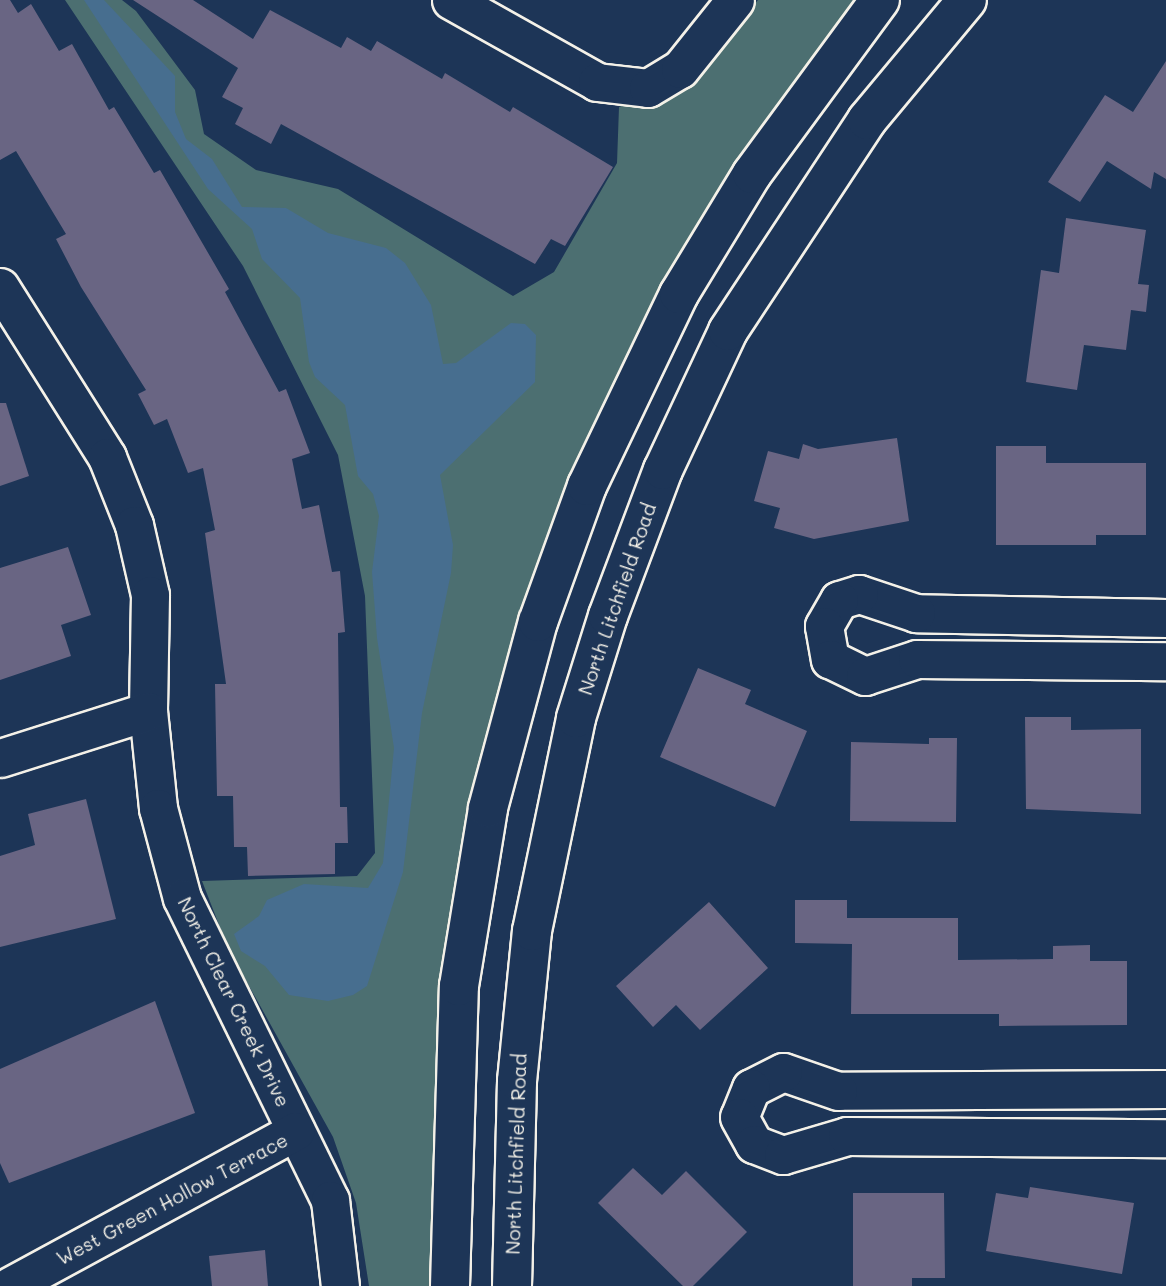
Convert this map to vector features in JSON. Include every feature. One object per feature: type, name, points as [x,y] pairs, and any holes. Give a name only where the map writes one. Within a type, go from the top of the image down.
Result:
[{"type":"main road","points":[[450,1286],[460,986],[488,808],[538,622],[587,486],[679,294],[752,174],[880,0]]},
{"type":"main road","name":"North Litchfield Road","points":[[512,1286],[517,1080],[532,931],[576,718],[608,616],[663,470],[728,331],[867,120],[967,0]]},
{"type":"street","points":[[452,0],[597,82],[648,88],[680,69],[735,0]]},
{"type":"street","name":"North Clear Creek Drive","points":[[0,288],[107,457],[134,525],[150,594],[148,710],[158,808],[182,898],[330,1200],[340,1286]]},
{"type":"street","points":[[1166,618],[916,614],[859,594],[839,600],[824,626],[830,659],[865,676],[917,659],[1166,661]]},
{"type":"street","points":[[990,615],[991,660]]},
{"type":"street","points":[[0,758],[148,710]]},
{"type":"street","points":[[1166,1089],[838,1091],[782,1072],[751,1088],[738,1117],[754,1144],[783,1155],[846,1136],[1166,1138]]},
{"type":"street","points":[[979,1090],[979,1137]]},
{"type":"street","name":"West Green Hollow Terrace","points":[[10,1286],[296,1131]]},
{"type":"green space","points":[[65,0],[122,0],[136,11],[195,90],[204,134],[256,170],[338,189],[513,296],[554,272],[617,163],[619,107],[695,75],[758,0],[859,0],[730,170],[629,349],[566,487],[512,641],[471,804],[436,1286],[369,1286],[356,1203],[333,1137],[228,948],[202,881],[357,876],[375,853],[365,596],[338,455],[243,266]]},
{"type":"water","points":[[84,0],[104,0],[175,76],[175,112],[186,139],[212,159],[242,207],[286,208],[328,233],[386,248],[405,263],[431,305],[443,364],[456,363],[511,323],[525,324],[536,335],[535,382],[440,475],[453,545],[451,573],[422,713],[403,872],[367,986],[353,995],[328,1001],[289,995],[265,966],[241,951],[234,934],[259,916],[267,900],[304,884],[368,888],[383,863],[394,748],[377,638],[372,572],[379,516],[373,494],[358,476],[345,405],[315,377],[309,362],[300,298],[262,259],[252,229],[208,189]]},
{"type":"building","points":[[0,0],[10,0],[18,13],[31,4],[59,51],[72,44],[109,110],[114,107],[154,173],[160,170],[229,289],[225,292],[279,392],[286,389],[310,453],[292,459],[302,509],[319,505],[332,572],[340,571],[345,632],[338,633],[340,807],[347,807],[348,843],[335,843],[335,874],[248,876],[247,847],[234,847],[233,796],[217,796],[215,684],[226,684],[205,533],[215,530],[203,468],[188,473],[167,419],[154,425],[138,394],[146,390],[81,287],[56,239],[66,234],[16,151],[0,160]]},
{"type":"building","points":[[133,0],[193,0],[253,39],[270,10],[341,48],[347,37],[371,51],[377,41],[442,79],[445,73],[510,112],[513,107],[613,167],[565,246],[551,239],[535,264],[281,124],[271,144],[235,124],[243,108],[222,97],[238,68]]},
{"type":"building","points":[[1166,61],[1166,179],[1154,172],[1151,189],[1107,161],[1080,202],[1048,182],[1105,95],[1133,112]]},
{"type":"building","points":[[1066,218],[1146,230],[1138,284],[1149,285],[1146,312],[1131,310],[1126,350],[1084,345],[1077,390],[1026,382],[1041,270],[1059,273]]},
{"type":"building","points":[[0,403],[6,403],[29,476],[0,486]]},
{"type":"building","points":[[897,438],[909,521],[814,539],[774,528],[780,508],[754,501],[768,451],[799,459],[803,444],[818,449]]},
{"type":"building","points":[[996,446],[1046,446],[1046,463],[1146,463],[1146,535],[1096,535],[1096,545],[996,545]]},
{"type":"building","points":[[68,547],[91,615],[61,625],[71,656],[0,680],[0,568]]},
{"type":"building","points":[[698,668],[751,690],[745,704],[807,731],[775,807],[660,757]]},
{"type":"building","points":[[1025,717],[1071,717],[1071,730],[1141,729],[1141,814],[1026,809]]},
{"type":"building","points":[[929,738],[957,738],[956,822],[850,821],[851,742],[929,744]]},
{"type":"building","points":[[86,799],[116,919],[0,947],[0,856],[35,845],[28,814]]},
{"type":"building","points":[[795,900],[847,900],[847,918],[958,918],[958,960],[1053,959],[1053,946],[1090,945],[1090,961],[1127,961],[1127,1025],[999,1026],[999,1014],[851,1014],[852,944],[795,943]]},
{"type":"building","points":[[709,902],[768,968],[700,1030],[676,1005],[653,1027],[616,986]]},
{"type":"building","points":[[155,1001],[195,1113],[9,1183],[0,1163],[0,1069]]},
{"type":"building","points":[[633,1168],[662,1195],[686,1171],[747,1232],[693,1286],[683,1286],[598,1203]]},
{"type":"building","points":[[1030,1187],[1134,1203],[1122,1274],[986,1251],[996,1193],[1028,1198]]},
{"type":"building","points":[[853,1193],[944,1193],[945,1278],[912,1278],[912,1286],[853,1286]]},
{"type":"building","points":[[265,1250],[268,1286],[212,1286],[209,1256]]}]
